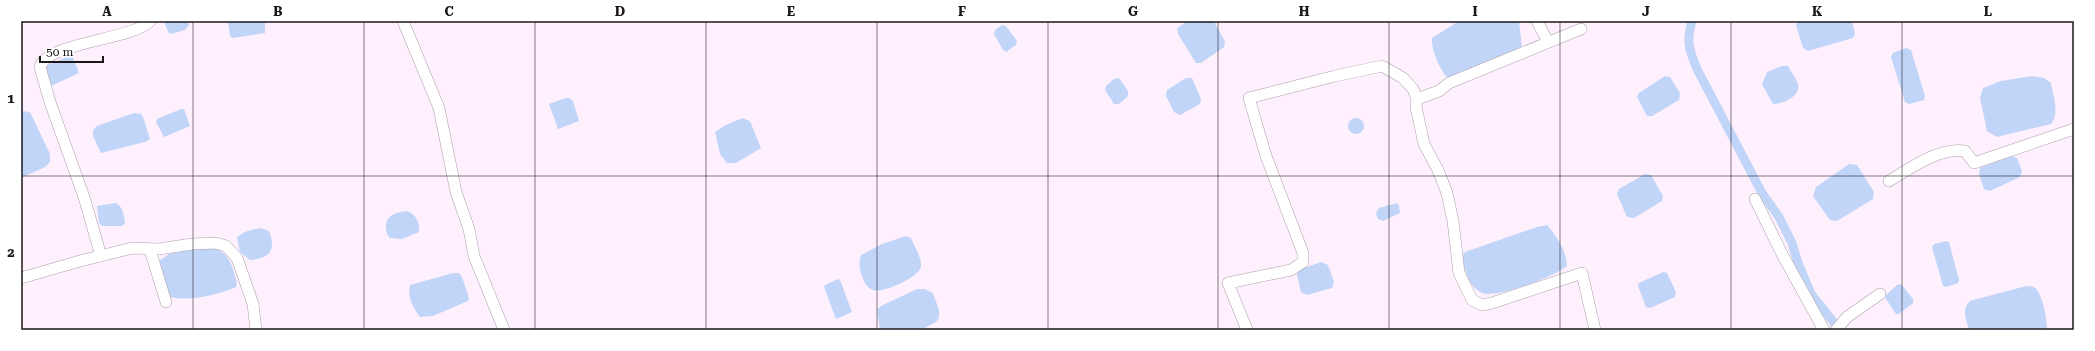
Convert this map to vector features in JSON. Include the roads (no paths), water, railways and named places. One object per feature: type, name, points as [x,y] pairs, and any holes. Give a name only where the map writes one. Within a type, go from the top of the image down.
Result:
[{"type":"street","points":[[101,256],[84,197],[52,108],[40,67],[49,56],[74,46],[138,28],[150,21]]},
{"type":"street","points":[[403,21],[439,108],[456,192],[468,229],[474,256],[504,330]]},
{"type":"street","points":[[1537,21],[1548,42]]},
{"type":"street","points":[[1417,100],[1439,91],[1448,83],[1580,29]]},
{"type":"street","points":[[1247,330],[1228,283],[1291,270],[1303,262],[1303,253],[1266,156],[1249,98],[1382,66],[1403,78],[1413,89],[1417,100],[1416,107],[1424,144],[1438,170],[1447,193],[1453,221],[1459,273],[1472,300],[1482,305],[1492,303],[1582,273],[1595,330]]},
{"type":"street","points":[[1889,181],[1925,160],[1954,149],[1965,151],[1974,163],[2074,129]]},
{"type":"street","points":[[1755,199],[1782,254],[1824,330]]},
{"type":"street","points":[[21,278],[132,248],[150,250],[192,244],[216,243],[226,246],[237,258],[248,286],[254,312],[256,330]]},
{"type":"street","points":[[150,250],[166,302]]},
{"type":"street","points":[[1840,326],[1880,294]]},
{"type":"water","points":[[164,21],[187,21],[189,25],[185,30],[171,34],[168,32]]},
{"type":"water","points":[[228,21],[265,21],[265,33],[233,38],[230,36]]},
{"type":"water","points":[[1188,21],[1214,21],[1225,42],[1224,47],[1201,63],[1196,63],[1178,34],[1177,28]]},
{"type":"water","points":[[1459,21],[1519,21],[1522,48],[1448,78],[1437,60],[1433,48],[1432,38]]},
{"type":"water","points":[[1798,21],[1852,21],[1855,33],[1853,38],[1808,51],[1803,48],[1796,25]]},
{"type":"water","points":[[1002,25],[1006,26],[1017,41],[1016,45],[1006,52],[1003,50],[994,34],[995,30]]},
{"type":"water","points":[[1906,48],[1911,50],[1925,96],[1924,100],[1909,104],[1905,102],[1891,57],[1893,53]]},
{"type":"water","points":[[72,55],[79,73],[49,87],[46,66]]},
{"type":"water","points":[[1782,66],[1788,66],[1798,84],[1798,88],[1794,96],[1782,103],[1773,104],[1762,84],[1767,72]]},
{"type":"water","points":[[1665,76],[1670,77],[1680,93],[1679,100],[1652,116],[1647,116],[1637,97],[1639,93]]},
{"type":"water","points":[[2032,76],[2044,78],[2051,83],[2055,115],[2051,124],[1997,137],[1987,131],[1980,98],[1983,88],[2001,81]]},
{"type":"water","points":[[1119,78],[1128,91],[1128,96],[1119,104],[1114,104],[1105,90],[1106,86],[1114,79]]},
{"type":"water","points":[[1186,78],[1192,78],[1201,99],[1200,104],[1180,115],[1174,112],[1166,96],[1167,90]]},
{"type":"water","points":[[566,98],[573,101],[579,121],[558,129],[549,104]]},
{"type":"water","points":[[184,109],[190,126],[164,137],[156,122],[157,119]]},
{"type":"water","points":[[21,111],[30,112],[50,154],[50,162],[45,167],[21,178]]},
{"type":"water","points":[[134,113],[141,114],[143,117],[150,139],[145,142],[101,153],[93,136],[93,130],[97,126]]},
{"type":"water","points":[[742,118],[750,121],[761,148],[736,163],[727,163],[720,154],[715,132]]},
{"type":"water","points":[[1353,118],[1359,118],[1364,123],[1362,132],[1359,134],[1353,134],[1348,129],[1348,123]]},
{"type":"water","points":[[2011,156],[2017,158],[2022,171],[2020,177],[1990,191],[1984,189],[1979,174],[1980,168]]},
{"type":"water","points":[[1849,164],[1857,165],[1874,192],[1873,199],[1837,221],[1830,220],[1813,196],[1816,187]]},
{"type":"water","points":[[1645,174],[1651,175],[1663,196],[1662,201],[1634,218],[1627,217],[1617,194],[1619,189]]},
{"type":"water","points":[[116,203],[122,209],[125,223],[122,226],[102,226],[99,223],[97,206]]},
{"type":"water","points":[[1397,203],[1399,205],[1400,213],[1383,221],[1378,219],[1376,213],[1379,208]]},
{"type":"water","points":[[406,211],[415,216],[417,219],[419,232],[402,239],[390,238],[386,229],[387,221],[395,214]]},
{"type":"water","points":[[1547,225],[1560,244],[1567,261],[1567,266],[1539,281],[1499,293],[1482,293],[1473,286],[1464,267],[1462,256],[1465,252],[1537,227]]},
{"type":"water","points":[[260,228],[269,231],[272,248],[267,255],[250,260],[240,252],[237,238],[244,232]]},
{"type":"water","points":[[906,236],[911,238],[919,256],[921,267],[919,271],[900,284],[884,290],[878,291],[869,288],[860,271],[861,255],[882,244]]},
{"type":"water","points":[[1946,241],[1949,242],[1959,280],[1958,283],[1946,287],[1943,286],[1932,247],[1934,244]]},
{"type":"water","points":[[197,249],[216,249],[225,254],[233,268],[237,283],[236,287],[203,297],[184,299],[169,296],[159,261],[169,254]]},
{"type":"water","points":[[1321,262],[1328,265],[1334,282],[1332,288],[1307,295],[1301,292],[1297,275],[1299,270]]},
{"type":"water","points":[[1663,272],[1667,273],[1676,292],[1675,297],[1650,308],[1646,307],[1638,286],[1639,283]]},
{"type":"water","points":[[453,273],[459,273],[462,277],[469,298],[468,301],[433,316],[420,317],[411,302],[409,294],[410,285]]},
{"type":"water","points":[[838,279],[840,280],[852,312],[836,319],[824,287],[825,285]]},
{"type":"water","points":[[1901,284],[1913,299],[1913,303],[1899,314],[1896,314],[1885,296],[1897,285]]},
{"type":"water","points":[[2026,286],[2034,287],[2040,295],[2047,330],[1969,330],[1965,311],[1967,304],[1970,301]]},
{"type":"water","points":[[917,289],[925,289],[933,293],[939,310],[939,318],[936,322],[921,330],[880,330],[877,310],[881,306]]},
{"type":"waterway","points":[[1692,21],[1689,34],[1689,45],[1697,69],[1762,193],[1779,217],[1792,243],[1798,263],[1811,294],[1840,330]]}]
